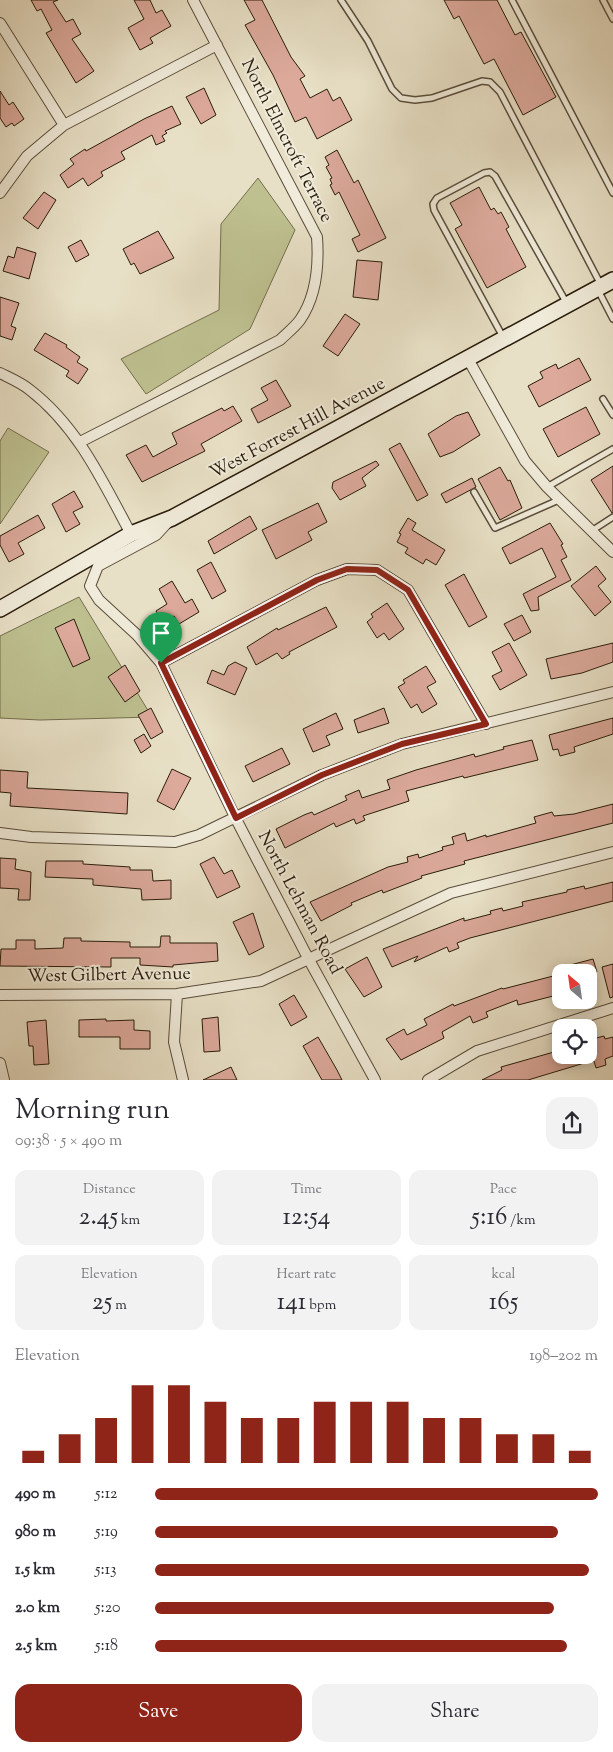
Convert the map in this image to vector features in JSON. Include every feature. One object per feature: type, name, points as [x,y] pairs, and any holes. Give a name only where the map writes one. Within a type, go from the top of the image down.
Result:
[{"type":"street","name":"North Elmcroft Terrace","points":[[80,442],[280,340],[300,320],[310,298],[319,263],[317,237],[193,0]]},
{"type":"street","points":[[0,23],[64,125]]},
{"type":"street","points":[[0,193],[27,156],[64,125],[217,45]]},
{"type":"street","name":"West Forrest Hill Avenue","points":[[0,609],[131,534],[172,518],[604,285]]},
{"type":"street","points":[[468,358],[524,461],[547,487],[593,530],[613,552]]},
{"type":"street","points":[[0,373],[29,388],[52,408],[80,442],[131,534]]},
{"type":"street","name":"North Lehman Road","points":[[172,518],[156,535],[98,566],[92,576],[90,586],[99,600],[137,635],[161,663],[236,818],[308,958],[375,1080]]},
{"type":"street","points":[[161,663],[317,580],[347,569],[377,570],[408,590],[486,724]]},
{"type":"street","points":[[0,833],[31,837],[175,842],[199,836],[322,775],[402,744],[613,692]]},
{"type":"street","name":"West Gilbert Avenue","points":[[0,996],[177,994],[260,981],[452,893],[613,852]]},
{"type":"street","points":[[177,994],[174,1042],[184,1080]]},
{"type":"street","points":[[428,1080],[477,1051],[613,1008]]},
{"type":"street","points":[[0,1063],[4,1080]]},
{"type":"lane","points":[[341,0],[368,40],[392,89],[401,98],[415,100],[432,98],[482,81],[490,82],[500,92],[604,285],[613,318]]},
{"type":"lane","points":[[512,0],[613,193]]},
{"type":"lane","points":[[603,0],[613,19]]},
{"type":"lane","points":[[504,339],[434,210],[433,204],[437,198],[484,173],[490,172],[495,176],[568,305]]},
{"type":"lane","points":[[603,399],[613,415]]},
{"type":"lane","points":[[547,487],[613,449]]},
{"type":"lane","points":[[474,492],[495,528],[560,499]]},
{"type":"lane","points":[[593,530],[613,517]]},
{"type":"green space","points":[[258,178],[295,230],[250,329],[146,394],[121,359],[219,310],[221,224]]},
{"type":"green space","points":[[8,428],[49,452],[0,524],[0,441]]},
{"type":"green space","points":[[79,597],[152,717],[40,720],[0,718],[0,636]]},
{"type":"building","points":[[31,0],[58,0],[53,2],[66,22],[73,19],[81,34],[72,39],[94,71],[76,83],[46,33],[52,30],[41,9],[37,11]]},
{"type":"building","points":[[134,0],[150,0],[156,13],[162,10],[171,26],[150,38],[153,43],[140,50],[128,28],[144,19]]},
{"type":"building","points":[[244,0],[262,0],[291,57],[305,76],[300,79],[310,98],[327,89],[333,101],[340,97],[352,120],[317,139],[306,117],[295,122],[273,75],[245,25],[255,20]]},
{"type":"building","points":[[444,0],[497,0],[515,35],[521,32],[556,97],[523,115],[494,59],[484,64],[459,16],[454,19]]},
{"type":"building","points":[[204,88],[216,115],[201,124],[186,97]]},
{"type":"building","points":[[0,91],[9,105],[13,102],[24,119],[14,126],[12,123],[6,127],[0,118]]},
{"type":"building","points":[[172,106],[181,124],[165,131],[167,133],[162,136],[165,141],[156,145],[152,135],[121,152],[125,159],[101,172],[103,176],[88,186],[83,178],[68,188],[60,175],[74,164],[70,159],[85,149],[86,151]]},
{"type":"building","points":[[337,150],[354,183],[358,180],[386,238],[358,252],[352,239],[360,235],[339,192],[335,195],[330,185],[332,184],[330,179],[332,178],[326,167],[329,165],[325,157]]},
{"type":"building","points":[[479,187],[491,210],[494,208],[498,214],[501,212],[509,227],[506,229],[526,267],[487,288],[455,229],[462,225],[450,203]]},
{"type":"building","points":[[44,192],[56,200],[38,229],[23,218]]},
{"type":"building","points":[[158,231],[174,258],[140,274],[134,263],[131,265],[123,249]]},
{"type":"building","points":[[81,240],[89,255],[76,262],[68,247]]},
{"type":"building","points":[[17,247],[36,253],[29,279],[3,271],[8,256],[14,258]]},
{"type":"building","points":[[357,260],[382,262],[378,300],[353,297]]},
{"type":"building","points":[[0,297],[19,303],[11,326],[16,328],[12,340],[0,336]]},
{"type":"building","points":[[345,314],[360,324],[338,356],[323,346]]},
{"type":"building","points":[[45,333],[67,345],[66,347],[80,357],[77,362],[88,369],[78,384],[66,376],[69,371],[34,350]]},
{"type":"building","points":[[579,358],[591,380],[539,407],[528,386],[543,378],[540,372],[556,364],[558,369]]},
{"type":"building","points":[[276,380],[291,406],[258,423],[251,409],[268,400],[261,388]]},
{"type":"building","points":[[233,406],[242,421],[201,444],[205,451],[142,482],[126,455],[146,445],[153,457],[177,444],[172,433],[222,408],[224,411]]},
{"type":"building","points":[[586,407],[600,434],[558,457],[543,429]]},
{"type":"building","points":[[468,412],[480,435],[453,452],[440,457],[428,434],[456,416]]},
{"type":"building","points":[[400,443],[428,495],[417,501],[389,449]]},
{"type":"building","points":[[376,461],[379,465],[362,478],[366,486],[340,500],[332,488],[333,482]]},
{"type":"building","points":[[613,466],[613,513],[612,513],[591,480]]},
{"type":"building","points":[[500,467],[508,481],[510,480],[522,508],[500,520],[478,479]]},
{"type":"building","points":[[472,478],[476,487],[446,503],[441,494]]},
{"type":"building","points":[[74,491],[83,507],[73,512],[80,524],[66,532],[52,504]]},
{"type":"building","points":[[318,503],[327,522],[308,532],[312,540],[276,559],[262,530]]},
{"type":"building","points":[[38,515],[45,528],[18,543],[24,554],[9,562],[0,545],[0,536]]},
{"type":"building","points":[[250,516],[257,529],[214,554],[208,541]]},
{"type":"building","points":[[408,518],[416,523],[412,530],[445,550],[436,565],[426,559],[423,564],[405,553],[408,548],[397,542],[401,534],[399,533]]},
{"type":"building","points":[[550,523],[563,544],[561,545],[567,557],[561,560],[571,580],[538,597],[539,610],[531,611],[523,594],[556,577],[542,548],[510,564],[502,548]]},
{"type":"building","points":[[211,562],[226,591],[212,599],[197,570]]},
{"type":"building","points":[[596,566],[606,579],[598,586],[611,602],[595,616],[571,586]]},
{"type":"building","points":[[464,574],[487,617],[469,627],[445,585]]},
{"type":"building","points":[[172,581],[185,603],[192,599],[199,612],[179,624],[174,616],[163,623],[156,611],[167,604],[159,589]]},
{"type":"building","points":[[387,603],[404,629],[389,640],[384,633],[377,638],[367,622],[373,617],[371,614]]},
{"type":"building","points":[[326,607],[337,627],[289,652],[290,654],[282,659],[277,653],[256,665],[247,647],[277,628],[278,630]]},
{"type":"building","points":[[522,615],[531,632],[514,641],[504,624]]},
{"type":"building","points":[[74,619],[90,659],[73,667],[55,628]]},
{"type":"building","points":[[509,643],[527,675],[500,690],[492,676],[502,671],[492,652]]},
{"type":"building","points":[[613,643],[613,662],[582,673],[551,679],[546,659]]},
{"type":"building","points":[[235,662],[247,668],[235,695],[207,683],[212,670],[224,675],[228,666]]},
{"type":"building","points":[[125,665],[140,691],[125,702],[108,677]]},
{"type":"building","points":[[426,666],[436,682],[427,687],[437,704],[422,713],[417,704],[411,708],[398,687],[405,683],[403,680]]},
{"type":"building","points":[[151,708],[163,732],[151,739],[138,715]]},
{"type":"building","points":[[384,708],[389,723],[358,733],[354,720]]},
{"type":"building","points":[[336,713],[343,729],[326,736],[330,745],[313,752],[303,729]]},
{"type":"building","points":[[613,718],[613,734],[574,747],[575,752],[560,756],[558,749],[553,750],[549,735]]},
{"type":"building","points":[[144,734],[151,746],[141,753],[134,740]]},
{"type":"building","points":[[532,740],[538,760],[464,778],[463,776],[406,791],[409,801],[363,816],[365,820],[356,824],[354,819],[336,827],[334,823],[285,848],[276,829],[304,815],[312,812],[314,815],[347,800],[345,796],[359,790],[362,798],[390,789],[387,780],[474,754],[475,757],[504,749],[503,747]]},
{"type":"building","points":[[282,748],[290,764],[253,782],[245,766]]},
{"type":"building","points":[[172,769],[191,778],[174,810],[157,801]]},
{"type":"building","points":[[0,770],[28,772],[27,788],[128,793],[127,814],[10,806],[11,793],[0,792]]},
{"type":"building","points":[[613,804],[613,823],[464,861],[465,864],[421,876],[422,878],[383,893],[382,890],[351,903],[352,905],[321,921],[310,902],[388,867],[408,862],[407,857],[418,854],[419,858],[443,850],[442,847],[454,844],[452,837],[465,833],[467,841],[536,823],[534,817],[552,812],[554,816],[574,814]]},
{"type":"building","points":[[214,857],[224,874],[232,870],[240,887],[217,898],[200,864]]},
{"type":"building","points":[[0,858],[16,859],[15,869],[31,872],[30,900],[18,900],[19,889],[0,888]]},
{"type":"building","points":[[46,861],[83,861],[83,864],[130,867],[130,870],[152,870],[153,881],[171,880],[171,899],[142,900],[141,889],[93,885],[93,879],[45,877]]},
{"type":"building","points":[[613,882],[613,901],[470,938],[457,943],[459,948],[449,952],[447,947],[414,962],[418,956],[392,967],[383,949],[464,918],[464,921],[491,914],[490,911],[502,908],[503,911],[523,906],[522,902],[567,892],[567,890],[584,886],[585,889]]},
{"type":"building","points":[[253,913],[264,947],[249,955],[233,922]]},
{"type":"building","points":[[161,936],[170,936],[170,943],[217,943],[218,961],[173,965],[173,967],[140,965],[140,958],[111,958],[111,967],[0,966],[1,949],[16,949],[16,940],[35,940],[35,949],[63,948],[64,938],[81,938],[81,941],[130,942],[130,947],[160,947]]},
{"type":"building","points":[[367,957],[382,987],[364,997],[345,969]]},
{"type":"building","points":[[593,959],[595,964],[574,964]]},
{"type":"building","points":[[613,964],[613,997],[610,998],[602,967]]},
{"type":"building","points":[[552,976],[552,996],[518,1005],[517,1000],[486,1012],[488,1017],[473,1023],[470,1016],[442,1032],[444,1038],[401,1060],[386,1039],[404,1029],[407,1035],[427,1025],[424,1019],[453,1004],[454,1006],[503,989]]},
{"type":"building","points":[[294,995],[307,1017],[291,1026],[279,1004]]},
{"type":"building","points":[[218,1017],[220,1051],[204,1052],[202,1019]]},
{"type":"building","points":[[106,1019],[106,1021],[134,1020],[134,1030],[150,1031],[150,1049],[120,1049],[120,1037],[79,1037],[79,1020]]},
{"type":"building","points":[[46,1020],[49,1064],[34,1065],[33,1046],[29,1046],[27,1022]]},
{"type":"building","points":[[604,1036],[605,1039],[613,1037],[613,1056],[605,1059],[606,1065],[596,1068],[595,1064],[597,1064],[597,1038]]},
{"type":"building","points":[[318,1037],[342,1080],[322,1080],[303,1046]]},
{"type":"building","points":[[552,1053],[552,1064],[581,1064],[528,1080],[482,1080],[502,1070],[501,1067]]},
{"type":"building","points":[[231,1067],[237,1080],[203,1080]]},
{"type":"route","points":[[347,569],[377,570],[408,590],[486,724],[402,744],[322,775],[236,818],[161,663],[317,580],[347,569]]}]
